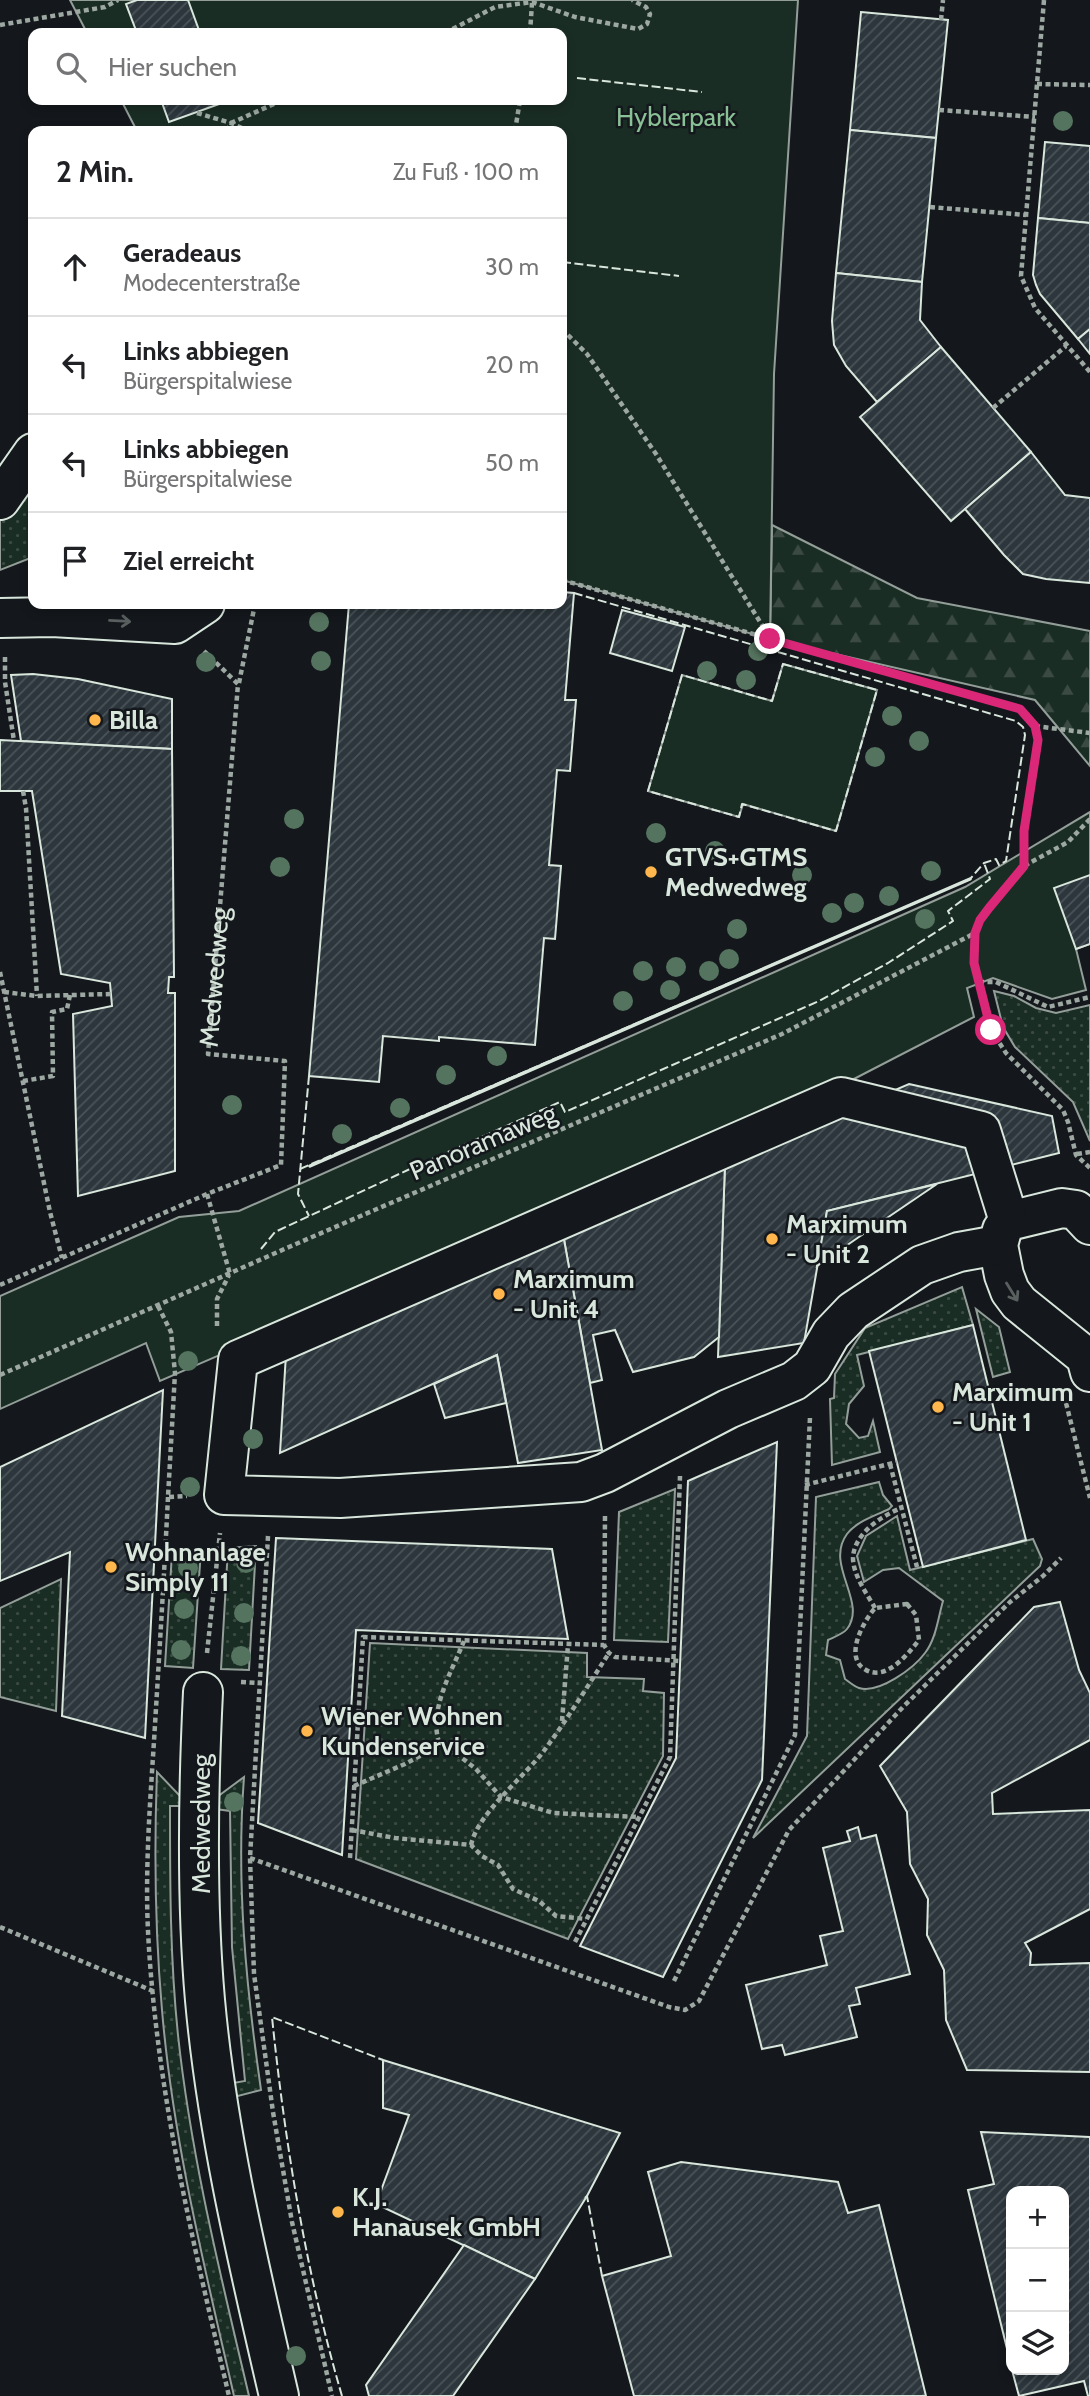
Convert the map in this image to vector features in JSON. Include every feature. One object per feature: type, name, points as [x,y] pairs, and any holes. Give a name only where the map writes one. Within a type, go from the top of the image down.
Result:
[{"type":"street","points":[[0,500],[28,460]]},
{"type":"street","points":[[2,618],[57,610],[190,614]]},
{"type":"street","points":[[1089,1360],[1019,1303],[1010,1291],[1003,1275],[1003,1233],[981,1131],[841,1097],[238,1360],[224,1495],[340,1498],[581,1482],[605,1473],[728,1409],[794,1381],[812,1367],[831,1334],[853,1311],[922,1265],[958,1252],[1003,1233],[1069,1208],[1076,1210],[1090,1225]]},
{"type":"street","name":"Medwedweg","points":[[203,1692],[201,1924],[205,2001],[222,2125],[243,2241],[279,2396]]},
{"type":"path","points":[[0,25],[91,10],[118,0]]},
{"type":"path","points":[[455,28],[495,7],[532,1],[575,17],[638,29],[647,24],[650,14],[646,7],[632,0]]},
{"type":"path","points":[[942,20],[943,0]]},
{"type":"path","points":[[1044,0],[1021,276],[1035,308],[1090,372]]},
{"type":"path","points":[[530,28],[532,1]]},
{"type":"path","points":[[1037,84],[1090,85]]},
{"type":"path","points":[[230,126],[272,105]]},
{"type":"path","points":[[516,126],[519,105]]},
{"type":"path","points":[[939,110],[1035,117]]},
{"type":"path","points":[[197,113],[237,126]]},
{"type":"path","points":[[930,207],[1026,215]]},
{"type":"path","points":[[567,333],[587,354],[656,454],[770,639]]},
{"type":"path","points":[[993,408],[1066,346]]},
{"type":"path","points":[[567,581],[1020,709],[1035,726],[1038,740],[1024,831],[1024,866]]},
{"type":"path","name":"Medwedweg","points":[[207,1194],[281,1165],[285,1061],[208,1054],[239,684],[254,609]]},
{"type":"path","points":[[190,614],[239,684]]},
{"type":"path","points":[[2,618],[5,682],[14,741]]},
{"type":"path","points":[[1035,726],[1090,733]]},
{"type":"path","points":[[23,791],[37,996]]},
{"type":"path","points":[[1090,819],[1068,842],[1024,866],[989,908],[975,933],[974,963],[991,1030],[1006,1054],[1063,1110],[1076,1154],[1090,1168]]},
{"type":"path","name":"Panoramaweg","points":[[0,1375],[782,1034],[975,933]]},
{"type":"path","points":[[0,972],[62,1258]]},
{"type":"path","points":[[979,982],[996,982],[1048,1007],[1090,997]]},
{"type":"path","points":[[4,992],[37,996],[111,995]]},
{"type":"path","points":[[23,1081],[53,1076],[52,1012],[67,1009],[70,995]]},
{"type":"path","points":[[1076,1154],[1090,1152]]},
{"type":"path","points":[[0,1285],[207,1194],[230,1274]]},
{"type":"path","points":[[158,1306],[171,1332],[175,1373],[169,1497],[224,1495],[203,1692]]},
{"type":"path","points":[[674,1981],[795,1735],[812,1367]]},
{"type":"path","points":[[575,1942],[670,1757],[682,1432]]},
{"type":"path","points":[[806,1485],[897,1462]]},
{"type":"path","points":[[890,1464],[917,1567]]},
{"type":"path","points":[[605,1473],[604,1645],[615,1657],[680,1661]]},
{"type":"path","points":[[270,1496],[250,1858],[254,1974],[273,2112],[292,2222],[332,2396]]},
{"type":"path","points":[[875,1608],[858,1577],[853,1558],[857,1544],[865,1532],[901,1508]]},
{"type":"path","points":[[250,1858],[668,2007],[685,2010],[699,2001],[789,1830],[903,1707],[1010,1602],[1061,1558]]},
{"type":"path","points":[[907,1604],[916,1615],[919,1630],[919,1640],[910,1651],[888,1670],[877,1673],[867,1671],[858,1663],[856,1652],[858,1637],[867,1617],[875,1608],[907,1604]]},
{"type":"path","points":[[350,1858],[363,1637],[568,1646],[604,1645]]},
{"type":"path","points":[[464,1641],[443,1692],[436,1733],[440,1745],[452,1750],[476,1769],[501,1797],[553,1813],[639,1817]]},
{"type":"path","points":[[562,1722],[568,1646]]},
{"type":"path","points":[[471,1845],[473,1836],[501,1797],[540,1755],[609,1653]]},
{"type":"path","points":[[354,1786],[440,1745]]},
{"type":"path","points":[[352,1830],[395,1838],[471,1845],[482,1856],[498,1865],[513,1889],[539,1901],[556,1916],[586,1919]]},
{"type":"path","points":[[0,1927],[153,1991]]},
{"type":"green space","name":"Hyblerpark","points":[[70,0],[798,0],[774,374],[770,639],[567,581],[567,126],[134,126],[124,105],[567,105],[567,28],[84,28]]},
{"type":"green space","points":[[28,474],[28,559],[0,570],[0,508]]},
{"type":"green space","points":[[772,525],[917,598],[1090,631],[1090,766],[1035,700],[770,639]]},
{"type":"green space","points":[[783,664],[877,690],[836,831],[743,804],[739,817],[648,791],[682,675],[772,701]]},
{"type":"green space","points":[[1090,812],[1090,944],[1076,949],[1086,990],[1052,999],[993,978],[967,988],[974,1017],[850,1081],[160,1381],[146,1343],[0,1409],[0,1296],[179,1217],[239,1211],[965,887]]},
{"type":"green space","points":[[994,991],[1056,1013],[1090,1005],[1090,1141],[1073,1102],[1015,1047],[1003,1027]]},
{"type":"green space","points":[[962,1287],[973,1325],[857,1355],[864,1386],[849,1404],[846,1424],[859,1438],[868,1436],[873,1421],[880,1452],[832,1465],[830,1399],[834,1398],[835,1374],[865,1328]]},
{"type":"green space","points":[[976,1309],[999,1327],[1010,1372],[993,1377]]},
{"type":"green space","points":[[879,1482],[883,1495],[892,1506],[856,1526],[847,1534],[841,1546],[840,1558],[853,1607],[852,1618],[845,1631],[828,1640],[826,1655],[840,1660],[845,1679],[856,1687],[867,1689],[886,1684],[920,1659],[932,1641],[943,1601],[899,1568],[883,1570],[864,1582],[857,1556],[866,1536],[897,1516],[910,1570],[1033,1539],[1042,1559],[1040,1566],[753,1838],[807,1736],[816,1497]]},
{"type":"green space","points":[[675,1489],[668,1642],[614,1640],[619,1512]]},
{"type":"green space","points":[[256,1546],[249,1670],[221,1669],[228,1548]]},
{"type":"green space","points":[[201,1549],[193,1668],[165,1666],[172,1553]]},
{"type":"green space","points":[[61,1579],[56,1711],[0,1697],[0,1608]]},
{"type":"green space","points":[[370,1643],[587,1653],[587,1677],[644,1679],[643,1691],[664,1693],[663,1756],[568,1939],[356,1859]]},
{"type":"green space","points":[[157,1772],[181,1797],[180,1806],[170,1806],[170,1892],[178,2035],[199,2171],[249,2396],[234,2396],[191,2204],[174,2108],[158,1951],[155,1862]]},
{"type":"green space","points":[[244,1777],[241,1856],[244,1934],[261,2090],[238,2096],[233,2092],[233,2083],[245,2081],[232,1947],[230,1811],[215,1809],[217,1797]]},
{"type":"building","points":[[137,0],[188,0],[198,28],[135,28],[126,4]]},
{"type":"building","points":[[861,12],[948,20],[936,138],[850,130]]},
{"type":"building","points":[[163,105],[217,105],[169,122]]},
{"type":"building","points":[[850,130],[936,138],[922,282],[836,273]]},
{"type":"building","points":[[1045,142],[1090,146],[1090,223],[1038,218]]},
{"type":"building","points":[[1038,218],[1090,223],[1090,329],[1078,339],[1040,294],[1036,285],[1033,275]]},
{"type":"building","points":[[836,273],[922,282],[920,320],[941,347],[877,402],[846,366],[834,345],[832,321]]},
{"type":"building","points":[[1090,329],[1090,354],[1078,339]]},
{"type":"building","points":[[941,347],[1031,452],[951,521],[860,417]]},
{"type":"building","points":[[1031,452],[1065,495],[1090,498],[1090,583],[1023,574],[965,509]]},
{"type":"building","points":[[567,592],[574,593],[565,700],[576,700],[570,771],[557,770],[549,865],[561,866],[555,939],[544,938],[535,1045],[439,1037],[439,1041],[383,1036],[379,1082],[309,1076],[349,609],[567,609]]},
{"type":"building","points":[[622,610],[685,627],[672,671],[610,653]]},
{"type":"building","name":"Billa","points":[[33,674],[78,679],[172,699],[172,749],[21,741],[11,675]]},
{"type":"building","points":[[0,740],[172,749],[174,977],[169,977],[168,993],[175,993],[175,1171],[78,1196],[73,1014],[112,1006],[110,983],[61,974],[32,791],[0,791]]},
{"type":"building","points":[[1090,875],[1090,944],[1076,949],[1054,888]]},
{"type":"building","name":"Marximum - Unit 2","points":[[909,1084],[1052,1116],[1059,1153],[827,1211],[804,1343],[718,1357],[725,1163]]},
{"type":"building","points":[[725,1163],[719,1337],[694,1357],[633,1372],[615,1330],[593,1335],[602,1380],[590,1383],[563,1234]]},
{"type":"building","points":[[937,1184],[856,1239],[817,1266],[827,1211]]},
{"type":"building","name":"Marximum - Unit 4","points":[[563,1234],[602,1450],[518,1463],[497,1355],[280,1453],[286,1354]]},
{"type":"building","name":"Marximum - Unit 1","points":[[973,1325],[1026,1540],[923,1567],[869,1351]]},
{"type":"building","points":[[497,1355],[506,1403],[445,1418],[434,1384]]},
{"type":"building","name":"Wohnanlage Simply 11","points":[[163,1390],[145,1738],[62,1716],[70,1552],[0,1581],[0,1467]]},
{"type":"building","points":[[777,1442],[762,1780],[663,1977],[580,1946],[676,1758],[688,1481]]},
{"type":"building","name":"Wiener Wohnen Kundenservice","points":[[276,1538],[552,1549],[568,1639],[356,1630],[342,1855],[258,1823]]},
{"type":"building","points":[[1060,1602],[1079,1670],[1090,1693],[1090,1740],[992,1793],[993,1814],[1090,1810],[1090,1909],[1025,1943],[1031,1953],[1030,1965],[1090,1963],[1090,2072],[967,2070],[946,2020],[944,1970],[927,1935],[928,1899],[910,1864],[907,1812],[880,1766],[1034,1607]]},
{"type":"building","points":[[858,1827],[861,1839],[876,1835],[910,1974],[856,1988],[860,2004],[849,2006],[857,2037],[785,2055],[782,2045],[762,2049],[746,1985],[827,1965],[820,1936],[843,1931],[823,1848],[850,1841],[847,1831]]},
{"type":"building","points":[[383,2060],[620,2133],[587,2196],[535,2279],[376,2204],[409,2115],[383,2108]]},
{"type":"building","points":[[981,2132],[1090,2137],[1090,2396],[1084,2381],[1019,2396],[1013,2375],[1069,2375],[1069,2186],[1006,2186],[1006,2345],[968,2190],[994,2184]]},
{"type":"building","points":[[681,2162],[838,2182],[848,2213],[879,2205],[926,2396],[634,2396],[602,2276],[671,2256],[648,2172]]},
{"type":"building","points":[[464,2245],[535,2279],[453,2396],[369,2396],[366,2385]]},
{"type":"fence","points":[[577,78],[702,92]]},
{"type":"fence","points":[[567,263],[679,276]]},
{"type":"fence","points":[[300,1169],[970,879],[984,863],[996,859],[999,865],[1006,861],[1025,735],[1023,727],[1016,721],[574,593]]},
{"type":"fence","points":[[783,664],[877,690],[836,831],[742,804],[739,817],[648,791],[682,675],[772,701],[783,664]]},
{"type":"fence","points":[[261,1249],[275,1232],[560,1102],[565,1112],[819,1001],[888,963],[953,921],[948,911],[990,879],[984,863]]},
{"type":"fence","points":[[309,1076],[298,1194],[309,1216]]},
{"type":"fence","points":[[342,2396],[329,2350],[298,2208],[272,2017],[383,2060]]},
{"type":"fence","points":[[585,2198],[587,2196],[602,2276]]},
{"type":"wall","points":[[310,1166],[970,879]]},
{"type":"place","name":"Billa","points":[[95,720]]},
{"type":"place","name":"GTVS+GTMS Medwedweg","points":[[651,872]]},
{"type":"place","name":"Marximum - Unit 2","points":[[772,1239]]},
{"type":"place","name":"Marximum - Unit 4","points":[[499,1294]]},
{"type":"place","name":"Marximum - Unit 1","points":[[938,1407]]},
{"type":"place","name":"Wohnanlage Simply 11","points":[[111,1567]]},
{"type":"place","name":"Wiener Wohnen Kundenservice","points":[[307,1731]]},
{"type":"place","name":"K.J. Hanausek GmbH","points":[[338,2212]]},
{"type":"route","points":[[770,639],[1020,709],[1035,726],[1038,740],[1024,831],[1024,866],[980,920],[975,933],[974,963],[991,1030]]}]
